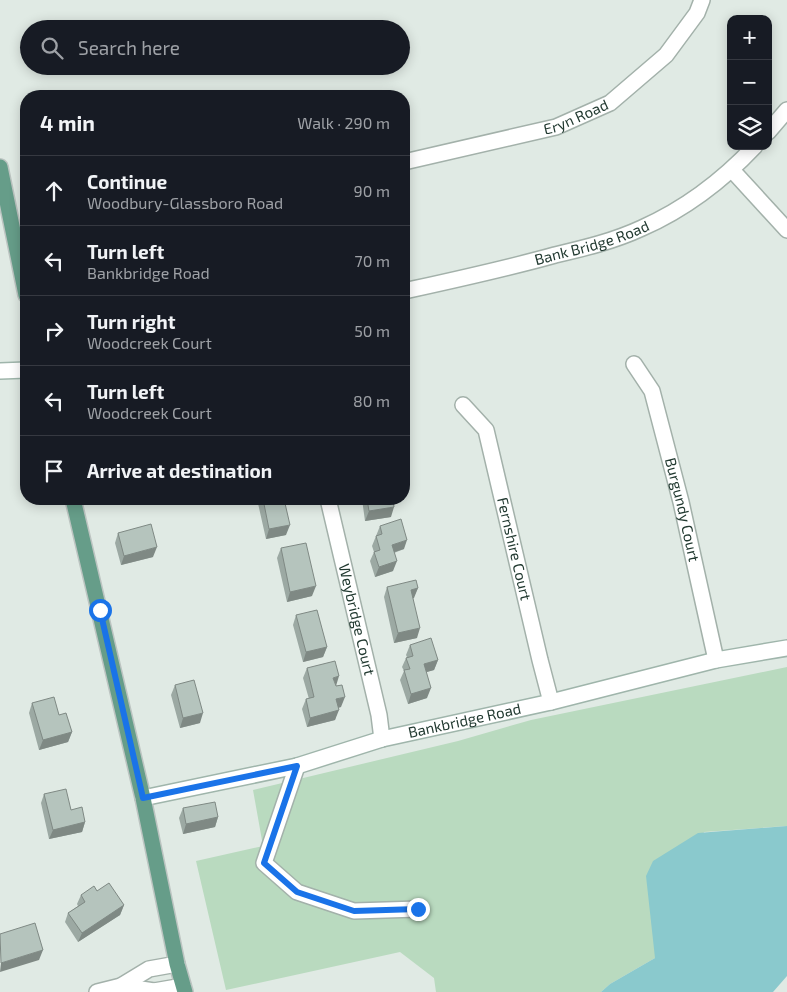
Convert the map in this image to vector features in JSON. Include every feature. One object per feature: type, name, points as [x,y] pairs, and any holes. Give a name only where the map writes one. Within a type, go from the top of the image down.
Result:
[{"type":"main road","points":[[0,167],[20,265]]},
{"type":"main road","points":[[74,505],[143,798],[177,964],[184,989]]},
{"type":"street","name":"Eryn Road","points":[[410,161],[556,127],[610,103],[666,55],[697,13],[702,0]]},
{"type":"street","points":[[772,127],[787,110]]},
{"type":"street","name":"Bank Bridge Road","points":[[410,290],[491,272],[607,242],[642,228],[703,194],[732,170],[751,150]]},
{"type":"street","points":[[732,170],[787,230]]},
{"type":"street","name":"Burgundy Court","points":[[634,364],[652,391],[682,502],[716,660]]},
{"type":"street","points":[[0,371],[20,370]]},
{"type":"street","name":"Fernshire Court","points":[[463,405],[486,430],[540,660],[552,702]]},
{"type":"street","name":"Weybridge Court","points":[[329,505],[379,715],[382,739]]},
{"type":"street","name":"Bankbridge Road","points":[[143,798],[297,766],[382,739],[552,702],[716,660],[787,648]]},
{"type":"street","points":[[297,766],[264,863],[297,892],[354,911],[418,909]]},
{"type":"street","points":[[97,992],[121,986],[149,969],[177,964]]},
{"type":"street","points":[[121,986],[154,991],[184,989]]},
{"type":"green space","points":[[787,667],[787,826],[704,832],[655,958],[610,984],[601,992],[436,992],[434,978],[400,952],[226,990],[196,861],[263,846],[253,790],[458,741],[531,720]]},
{"type":"water","points":[[787,826],[787,976],[773,992],[601,992],[610,984],[655,958],[646,876],[653,861],[698,833]]},
{"type":"building","points":[[264,505],[285,505],[290,525],[269,529]]},
{"type":"building","points":[[368,505],[394,505],[394,507],[369,511]]},
{"type":"building","points":[[401,519],[407,540],[392,545],[397,561],[379,567],[374,552],[380,550],[376,536],[382,534],[380,526]]},
{"type":"building","points":[[151,524],[157,547],[124,556],[118,533]]},
{"type":"building","points":[[306,543],[316,586],[290,592],[281,548]]},
{"type":"building","points":[[416,580],[418,588],[411,590],[420,628],[398,633],[387,587]]},
{"type":"building","points":[[317,610],[327,647],[306,652],[296,615]]},
{"type":"building","points":[[431,638],[438,660],[424,664],[431,688],[411,694],[404,670],[410,669],[406,658],[413,656],[410,645]]},
{"type":"building","points":[[335,661],[339,676],[333,678],[336,686],[342,685],[345,697],[336,699],[339,710],[310,718],[306,699],[314,697],[307,668]]},
{"type":"building","points":[[194,680],[203,713],[183,718],[175,685]]},
{"type":"building","points":[[54,697],[59,715],[66,713],[72,732],[43,740],[32,703]]},
{"type":"building","points":[[66,789],[71,810],[82,807],[85,822],[53,830],[44,794]]},
{"type":"building","points":[[215,802],[218,817],[186,824],[183,808]]},
{"type":"building","points":[[109,883],[124,905],[82,933],[68,913],[85,902],[81,895],[94,886],[97,891]]},
{"type":"building","points":[[35,923],[43,950],[1,963],[0,934]]},
{"type":"route","points":[[100,610],[143,798],[297,766],[264,863],[297,892],[354,911],[418,909]]}]
